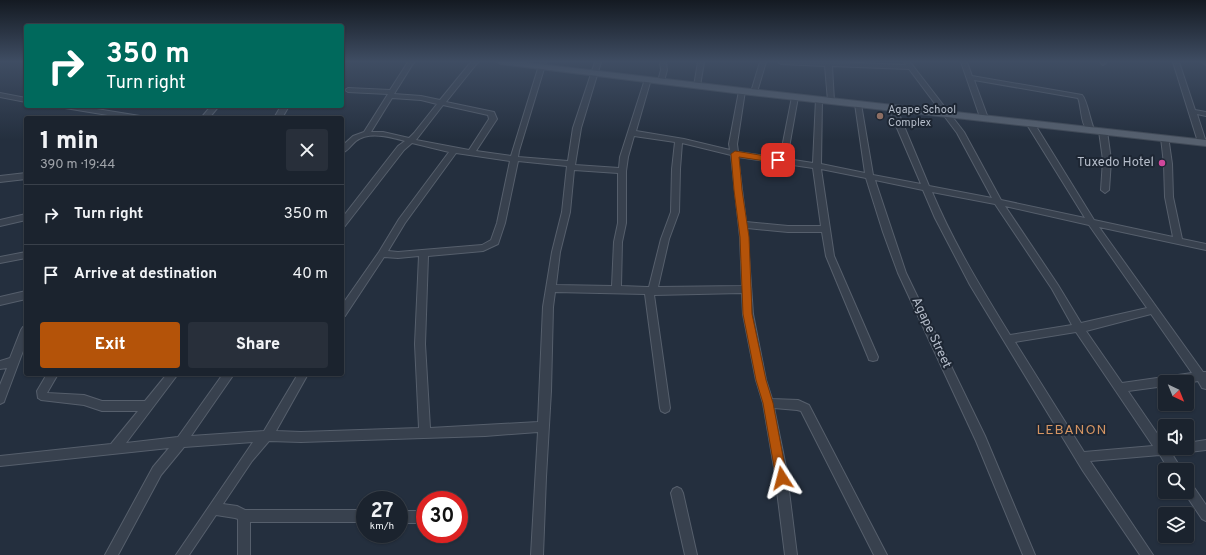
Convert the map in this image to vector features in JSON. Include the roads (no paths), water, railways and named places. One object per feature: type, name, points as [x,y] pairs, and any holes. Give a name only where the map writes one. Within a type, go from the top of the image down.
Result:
[{"type":"main road","points":[[714,88],[1204,142]]},
{"type":"street","points":[[366,134],[395,88]]},
{"type":"street","points":[[344,221],[401,148],[412,140],[454,88]]},
{"type":"street","points":[[382,254],[424,253],[483,248],[495,242],[501,222],[520,131],[535,88]]},
{"type":"street","points":[[537,555],[546,391],[548,307],[556,252],[566,212],[577,128],[590,88]]},
{"type":"street","points":[[616,289],[618,242],[622,223],[622,172],[645,88]]},
{"type":"street","points":[[754,92],[755,88]]},
{"type":"street","points":[[831,88],[832,101]]},
{"type":"street","points":[[927,88],[968,145],[998,202],[1055,287],[1079,328],[1158,443]]},
{"type":"street","points":[[973,88],[984,118]]},
{"type":"street","points":[[1033,88],[1080,96],[1082,98],[1086,120],[1090,129]]},
{"type":"street","points":[[1184,88],[1191,111],[1204,142]]},
{"type":"street","points":[[348,90],[406,96],[487,112],[493,116],[493,119],[472,152]]},
{"type":"street","points":[[742,91],[733,144],[742,225],[748,314],[761,380],[768,403],[780,467],[791,555]]},
{"type":"street","points":[[0,95],[24,100]]},
{"type":"street","points":[[783,161],[794,96]]},
{"type":"street","points":[[819,99],[817,166],[830,256],[836,274],[874,357]]},
{"type":"street","name":"Agape Street","points":[[858,104],[870,178],[902,273],[981,440],[1029,555]]},
{"type":"street","points":[[892,107],[939,218],[973,283],[1081,457],[1147,555]]},
{"type":"street","points":[[78,108],[130,116]]},
{"type":"street","points":[[207,116],[213,108]]},
{"type":"street","points":[[1191,111],[1206,114]]},
{"type":"street","points":[[1030,122],[1092,223],[1204,379]]},
{"type":"street","points":[[1103,131],[1107,147],[1108,169],[1105,190]]},
{"type":"street","points":[[632,133],[679,140],[735,154],[817,166],[870,178],[998,202],[1206,247]]},
{"type":"street","points":[[344,146],[351,140],[366,134],[412,140],[454,150],[622,172]]},
{"type":"street","points":[[1164,138],[1168,164],[1169,197],[1178,241]]},
{"type":"street","points":[[665,408],[651,290],[665,238],[671,226],[675,212],[676,169],[679,140]]},
{"type":"street","points":[[344,310],[382,254],[402,221],[454,150]]},
{"type":"street","points":[[0,179],[24,176]]},
{"type":"street","points":[[0,223],[24,217]]},
{"type":"street","points":[[742,225],[788,229],[825,229]]},
{"type":"street","points":[[424,253],[420,343],[426,413],[424,433]]},
{"type":"street","points":[[0,260],[24,255]]},
{"type":"street","points":[[551,288],[651,290],[747,289]]},
{"type":"street","points":[[0,301],[24,296]]},
{"type":"street","points":[[1008,339],[1079,328],[1153,310]]},
{"type":"street","points":[[0,399],[14,362],[22,350],[24,340]]},
{"type":"street","points":[[0,365],[14,362]]},
{"type":"street","points":[[52,376],[42,391],[42,395],[44,397],[84,400],[102,406],[148,406]]},
{"type":"street","points":[[115,448],[171,376]]},
{"type":"street","points":[[111,555],[157,471],[181,442],[228,376]]},
{"type":"street","points":[[182,555],[248,457],[259,443],[267,436],[303,376]]},
{"type":"street","points":[[1119,388],[1204,379]]},
{"type":"street","points":[[768,403],[798,405],[805,408],[881,555]]},
{"type":"street","points":[[0,461],[115,448],[267,436],[301,437],[424,433],[543,427]]},
{"type":"street","points":[[1194,447],[1206,446]]},
{"type":"street","points":[[1081,457],[1158,450]]},
{"type":"street","points":[[677,493],[691,555]]},
{"type":"street","points":[[1194,497],[1206,515]]},
{"type":"street","points":[[213,509],[237,512],[242,516],[244,522],[244,555]]},
{"type":"street","points":[[242,516],[356,516]]},
{"type":"place","name":"Agape School Complex","points":[[880,116]]},
{"type":"place","name":"Tuxedo Hotel","points":[[1162,163]]},
{"type":"district","name":"LEBANON","points":[[1072,430]]}]
